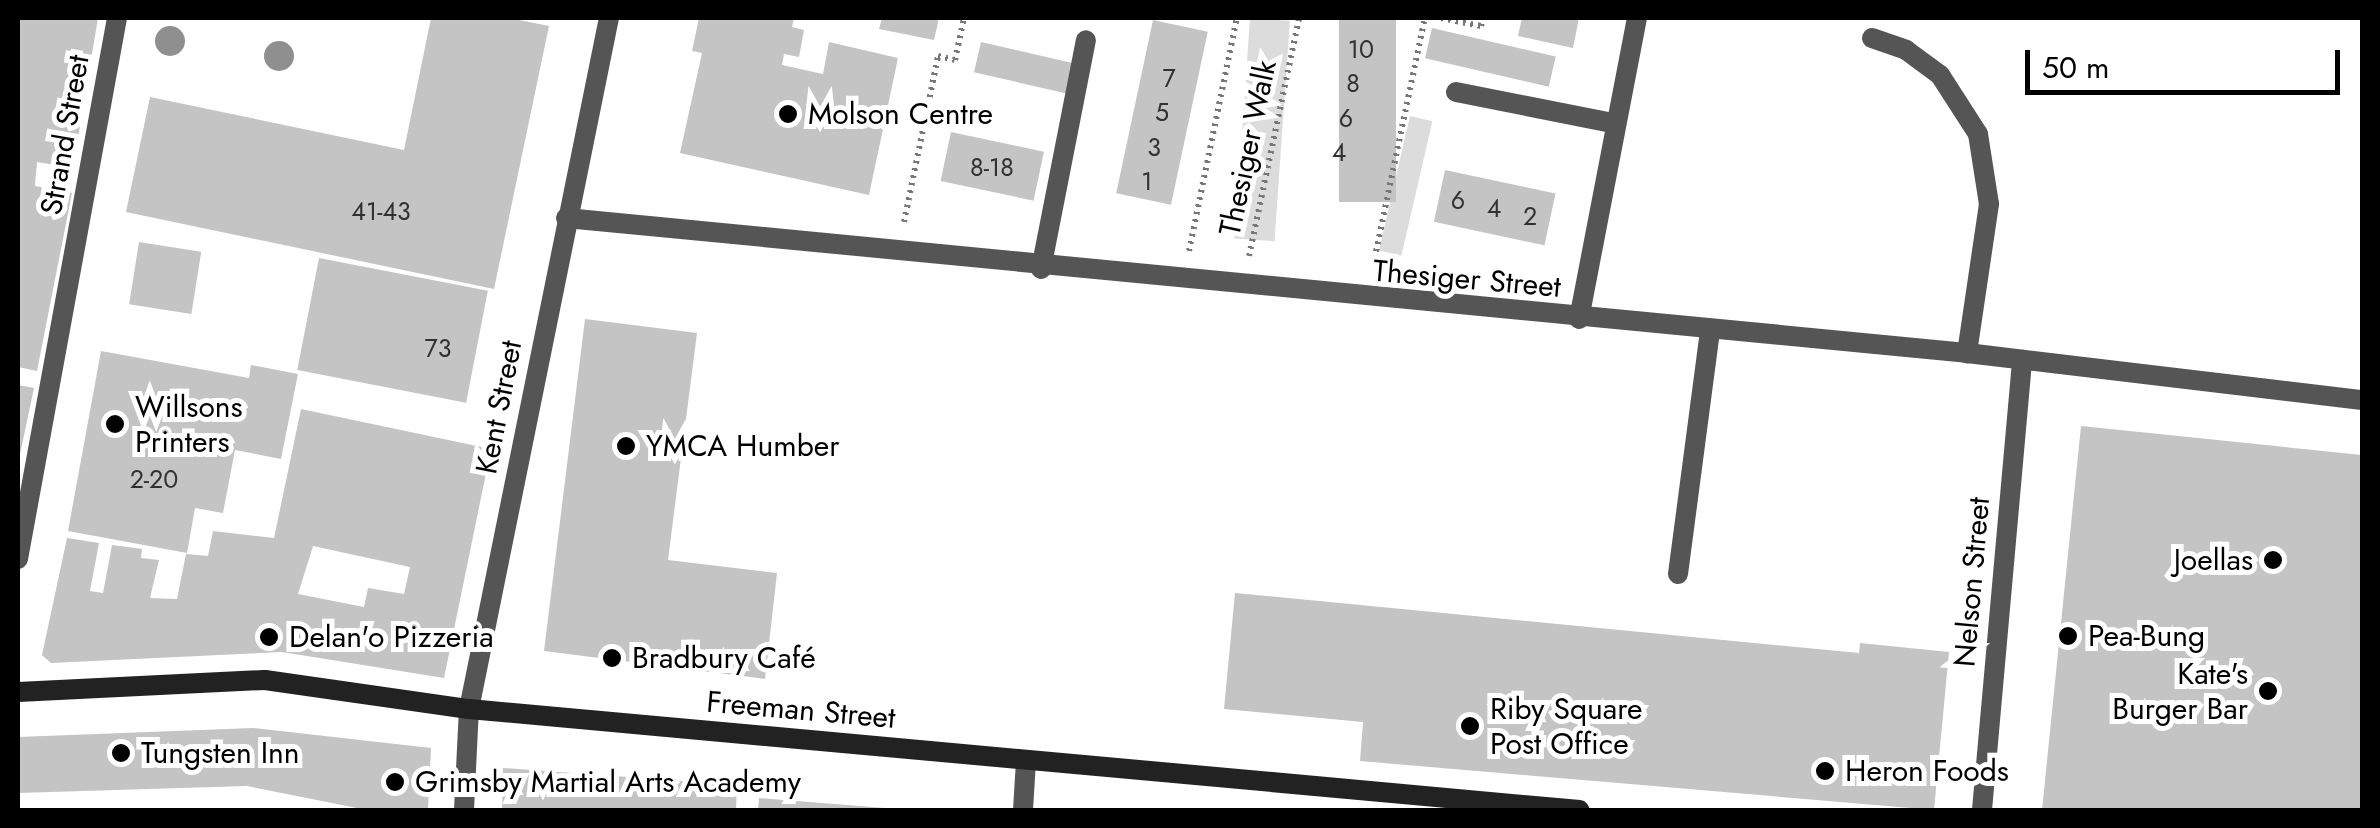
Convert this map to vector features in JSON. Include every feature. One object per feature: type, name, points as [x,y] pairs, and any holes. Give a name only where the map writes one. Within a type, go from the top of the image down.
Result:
[{"type":"main road","name":"Freeman Street","points":[[18,692],[265,680],[469,709],[1579,810]]},
{"type":"street","name":"Strand Street","points":[[18,559],[118,18]]},
{"type":"street","name":"Kent Street","points":[[464,810],[469,709],[566,218],[610,18]]},
{"type":"street","points":[[1580,319],[1613,123],[1636,18]]},
{"type":"street","points":[[1872,38],[1906,50],[1940,74],[1978,134],[1989,204],[1967,353]]},
{"type":"street","points":[[1041,269],[1086,40]]},
{"type":"street","points":[[1456,92],[1613,123]]},
{"type":"street","name":"Thesiger Street","points":[[566,218],[1041,269],[1967,353],[2362,400]]},
{"type":"street","points":[[1678,574],[1710,331]]},
{"type":"street","name":"Nelson Street","points":[[1982,810],[2022,360]]},
{"type":"street","points":[[1023,810],[1026,761]]},
{"type":"path","points":[[897,253],[938,56],[955,60],[964,18]]},
{"type":"path","name":"Thesiger Walk","points":[[1182,282],[1238,18]]},
{"type":"path","name":"Thesiger Walk","points":[[1242,287],[1298,18]]},
{"type":"path","points":[[1366,299],[1425,18]]},
{"type":"path","points":[[1441,18],[1481,26],[1483,18]]},
{"type":"shaded area","points":[[1250,18],[1290,21],[1274,241],[1235,238]]},
{"type":"shaded area","points":[[1410,116],[1432,121],[1401,256],[1379,250]]},
{"type":"building","points":[[18,18],[98,18],[73,168],[37,162],[35,186],[72,193],[37,371],[18,367]]},
{"type":"building","points":[[431,18],[509,18],[549,26],[494,289],[126,212],[150,97],[404,150]]},
{"type":"building","name":"Molson Centre","points":[[699,18],[794,18],[792,27],[804,30],[799,57],[784,54],[782,65],[823,74],[829,42],[898,58],[869,195],[680,153],[702,53],[692,51]]},
{"type":"building","points":[[882,18],[939,18],[934,40],[879,29]]},
{"type":"building","points":[[1339,18],[1396,18],[1396,202],[1339,202]]},
{"type":"building","points":[[1522,18],[1579,18],[1573,48],[1518,36]]},
{"type":"building","points":[[1153,20],[1208,32],[1171,205],[1116,193]]},
{"type":"building","points":[[1432,28],[1556,57],[1549,87],[1425,58]]},
{"type":"building","points":[[981,42],[1074,63],[1067,94],[974,72]]},
{"type":"building","points":[[951,132],[1044,152],[1034,201],[941,181]]},
{"type":"building","points":[[1445,170],[1556,193],[1545,245],[1434,222]]},
{"type":"building","points":[[139,242],[201,252],[191,314],[129,304]]},
{"type":"building","points":[[319,258],[488,291],[466,403],[297,370]]},
{"type":"building","name":"YMCA Humber","points":[[585,319],[697,333],[668,560],[777,573],[765,679],[544,651]]},
{"type":"building","points":[[101,351],[249,378],[251,365],[298,374],[281,459],[235,450],[223,513],[195,508],[187,553],[68,531]]},
{"type":"building","points":[[18,385],[34,388],[19,459],[18,458]]},
{"type":"building","points":[[301,409],[491,449],[444,678],[282,652],[51,663],[42,655],[67,538],[99,543],[90,591],[103,593],[112,545],[142,549],[141,558],[159,560],[150,598],[177,599],[186,554],[208,556],[213,531],[274,538]],"holes":[[[313,546],[410,567],[404,594],[368,588],[364,607],[298,594]]]},
{"type":"building","points":[[2081,426],[2362,455],[2362,810],[2042,810]]},
{"type":"building","points":[[1235,593],[1859,653],[1860,643],[1949,652],[1934,810],[1360,761],[1363,722],[1224,709]]},
{"type":"building","points":[[253,728],[431,748],[428,810],[367,810],[247,786],[18,793],[18,737]]},
{"type":"building","points":[[503,768],[737,785],[736,810],[502,810]]},
{"type":"building","points":[[759,798],[885,808],[885,810],[758,810]]},
{"type":"place","name":"Molson Centre","points":[[788,114]]},
{"type":"place","name":"Willsons Printers","points":[[115,424]]},
{"type":"place","name":"YMCA Humber","points":[[626,446]]},
{"type":"place","name":"Joellas","points":[[2273,560]]},
{"type":"place","name":"Pea-Bung","points":[[2068,636]]},
{"type":"place","name":"Delan'o Pizzeria","points":[[269,637]]},
{"type":"place","name":"Bradbury Café","points":[[612,658]]},
{"type":"place","name":"Kate's Burger Bar","points":[[2268,691]]},
{"type":"place","name":"Riby Square Post Office","points":[[1470,726]]},
{"type":"place","name":"Tungsten Inn","points":[[121,753]]},
{"type":"place","name":"Heron Foods","points":[[1825,771]]},
{"type":"place","name":"Grimsby Martial Arts Academy","points":[[395,782]]}]
